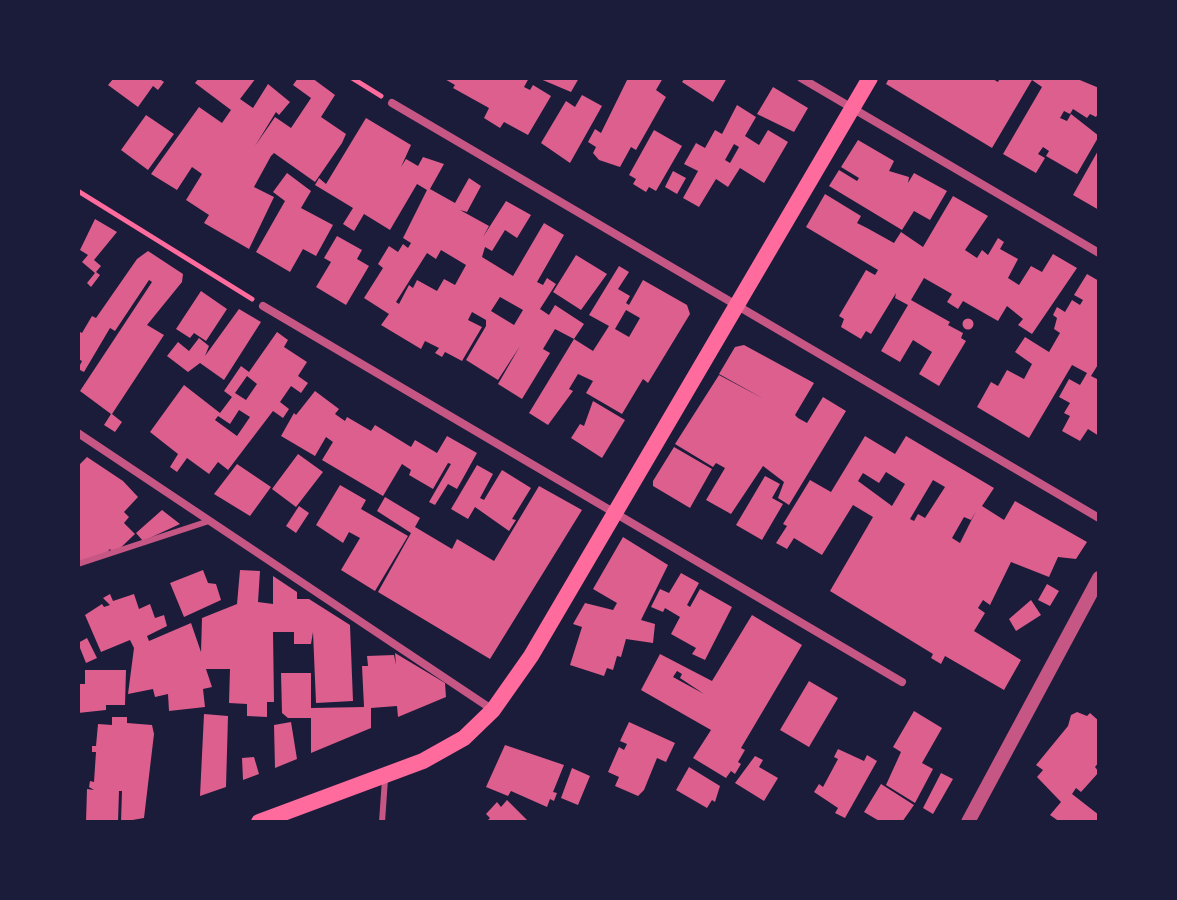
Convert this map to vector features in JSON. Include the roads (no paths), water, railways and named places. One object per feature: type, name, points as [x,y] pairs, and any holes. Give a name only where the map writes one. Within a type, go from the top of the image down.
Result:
[{"type":"main road","points":[[259,822],[423,761],[464,738],[493,710],[531,656],[870,78]]},
{"type":"street","points":[[801,78],[1099,253]]},
{"type":"street","points":[[392,103],[1099,518]]},
{"type":"street","points":[[263,306],[902,682]]},
{"type":"street","points":[[78,433],[493,710]]},
{"type":"street","points":[[968,822],[1099,578]]},
{"type":"lane","points":[[78,564],[209,521]]},
{"type":"lane","points":[[382,822],[386,775]]}]
